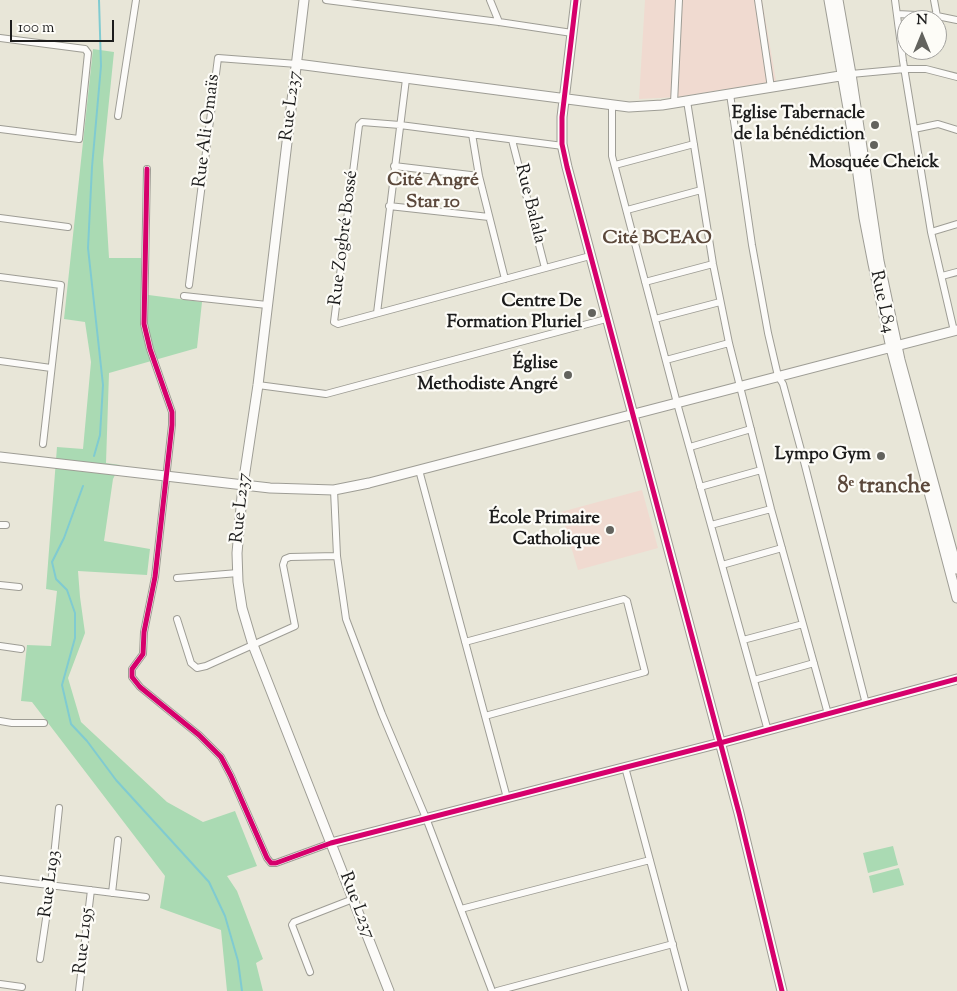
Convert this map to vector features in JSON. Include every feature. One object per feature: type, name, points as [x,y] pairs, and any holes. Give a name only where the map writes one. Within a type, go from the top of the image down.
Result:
[{"type":"street","points":[[118,116],[136,0]]},
{"type":"street","name":"Rue L237","points":[[304,0],[258,386],[243,485],[238,573],[242,608],[252,645],[389,991]]},
{"type":"street","points":[[326,0],[572,33]]},
{"type":"street","points":[[490,0],[499,22]]},
{"type":"street","points":[[576,0],[564,100],[563,146],[606,319],[739,813],[782,991]]},
{"type":"street","points":[[674,103],[679,0]]},
{"type":"street","points":[[758,0],[771,88]]},
{"type":"street","name":"Rue L84","points":[[829,0],[847,75]]},
{"type":"street","name":"Rue L84","points":[[838,0],[852,130],[867,236],[957,598]]},
{"type":"street","points":[[895,0],[897,14]]},
{"type":"street","points":[[0,38],[87,50],[79,139],[0,129]]},
{"type":"street","name":"Rue Ali Omaïs","points":[[188,285],[218,58],[297,64]]},
{"type":"street","points":[[0,457],[278,489],[334,490],[369,483],[956,331],[931,232],[903,60]]},
{"type":"street","points":[[297,64],[629,107],[674,103],[847,75],[904,69],[933,70],[957,77]]},
{"type":"street","points":[[376,313],[406,79]]},
{"type":"street","points":[[730,94],[752,245],[768,332],[778,376],[783,384],[801,450],[866,704]]},
{"type":"street","points":[[687,101],[713,264],[729,342],[771,509],[828,714]]},
{"type":"street","points":[[612,105],[612,156],[677,403],[768,731]]},
{"type":"street","name":"Rue Zogbré Bossé","points":[[563,146],[366,121],[359,125],[334,322],[338,324],[590,256]]},
{"type":"street","points":[[914,129],[938,124],[957,130]]},
{"type":"street","points":[[472,134],[489,217],[505,279]]},
{"type":"street","name":"Rue Balala","points":[[512,140],[545,268]]},
{"type":"street","points":[[615,165],[694,144]]},
{"type":"street","points":[[394,166],[480,176]]},
{"type":"street","points":[[148,169],[144,324],[150,348],[172,412],[172,425],[155,576],[144,632],[142,654],[132,669],[134,680],[221,757],[271,863],[276,863],[331,842],[768,731],[957,679]]},
{"type":"street","points":[[627,210],[701,190]]},
{"type":"street","points":[[390,206],[489,217]]},
{"type":"street","points":[[0,218],[68,227]]},
{"type":"street","points":[[931,232],[957,224]]},
{"type":"street","points":[[645,282],[713,264]]},
{"type":"street","points":[[942,276],[957,272]]},
{"type":"street","points":[[0,277],[61,285],[43,444]]},
{"type":"street","points":[[184,296],[267,304]]},
{"type":"street","points":[[655,319],[720,302]]},
{"type":"street","points":[[258,386],[326,394],[606,319]]},
{"type":"street","points":[[666,360],[729,342]]},
{"type":"street","name":"Rue L84","points":[[894,347],[957,569]]},
{"type":"street","points":[[0,361],[51,368]]},
{"type":"street","points":[[690,447],[751,429]]},
{"type":"street","points":[[419,470],[508,798]]},
{"type":"street","points":[[700,487],[762,470]]},
{"type":"street","points":[[334,490],[337,556],[346,619],[382,714],[462,909],[492,991]]},
{"type":"street","points":[[711,525],[771,509]]},
{"type":"street","points":[[722,565],[782,548]]},
{"type":"street","points":[[177,619],[191,663],[197,668],[206,666],[295,626],[283,565],[285,560],[290,557],[337,556]]},
{"type":"street","points":[[177,578],[238,573]]},
{"type":"street","points":[[0,585],[19,588]]},
{"type":"street","points":[[465,642],[624,599],[627,601],[645,672],[486,716]]},
{"type":"street","points":[[743,640],[803,624]]},
{"type":"street","points":[[0,646],[21,649]]},
{"type":"street","points":[[754,680],[814,664]]},
{"type":"street","points":[[0,721],[44,723]]},
{"type":"street","points":[[625,767],[685,991]]},
{"type":"street","name":"Rue L193","points":[[40,959],[52,885],[59,808]]},
{"type":"street","points":[[112,893],[118,840]]},
{"type":"street","points":[[462,909],[650,860]]},
{"type":"street","points":[[0,879],[146,897]]},
{"type":"street","name":"Rue L195","points":[[79,991],[90,890]]},
{"type":"street","points":[[310,972],[292,925],[294,922],[353,899]]},
{"type":"street","points":[[497,991],[673,944]]},
{"type":"street","points":[[0,984],[22,987]]},
{"type":"shaded area","points":[[645,0],[762,0],[776,81],[677,97],[639,99]]},
{"type":"shaded area","name":"École Primaire Catholique","points":[[642,490],[658,548],[578,570],[561,512]]},
{"type":"green space","points":[[93,49],[114,52],[103,160],[109,258],[141,258],[141,294],[202,302],[197,348],[109,373],[106,463],[120,465],[113,479],[104,541],[150,549],[147,575],[78,571],[85,633],[68,678],[81,722],[167,802],[203,822],[235,811],[257,866],[227,876],[237,891],[263,959],[256,963],[263,991],[227,991],[221,930],[160,908],[165,876],[32,702],[21,701],[27,645],[51,646],[57,591],[46,589],[57,447],[83,449],[91,362],[85,322],[64,319]]},
{"type":"green space","points":[[893,846],[898,865],[868,873],[863,853]]},
{"type":"green space","points":[[899,868],[904,885],[873,893],[869,876]]},
{"type":"waterway","points":[[94,456],[100,435],[103,385],[88,248],[92,167],[101,66],[99,0]]},
{"type":"waterway","points":[[83,486],[64,538],[52,562],[56,579],[67,590],[75,613],[75,638],[62,685],[71,724],[87,741],[116,780],[209,882],[225,916],[238,961],[242,991]]},
{"type":"cycle path","points":[[576,0],[562,117],[562,144],[739,813],[782,991]]},
{"type":"cycle path","points":[[147,169],[144,324],[150,349],[172,412],[172,425],[155,577],[144,632],[143,654],[132,669],[132,677],[140,687],[199,735],[221,757],[271,863],[276,863],[331,843],[720,743],[957,679]]},
{"type":"place","name":"Eglise Tabernacle de la bénédiction","points":[[875,125]]},
{"type":"place","name":"Mosquée Cheick","points":[[874,145]]},
{"type":"place","name":"Centre De Formation Pluriel","points":[[592,313]]},
{"type":"place","name":"Église Methodiste Angré","points":[[568,375]]},
{"type":"place","name":"Lympo Gym","points":[[881,456]]},
{"type":"place","name":"École Primaire Catholique","points":[[610,530]]},
{"type":"district","name":"Cité Angré Star 10","points":[[433,193]]},
{"type":"district","name":"Cité BCEAO","points":[[657,240]]},
{"type":"district","name":"8ᵉ tranche","points":[[884,488]]}]
